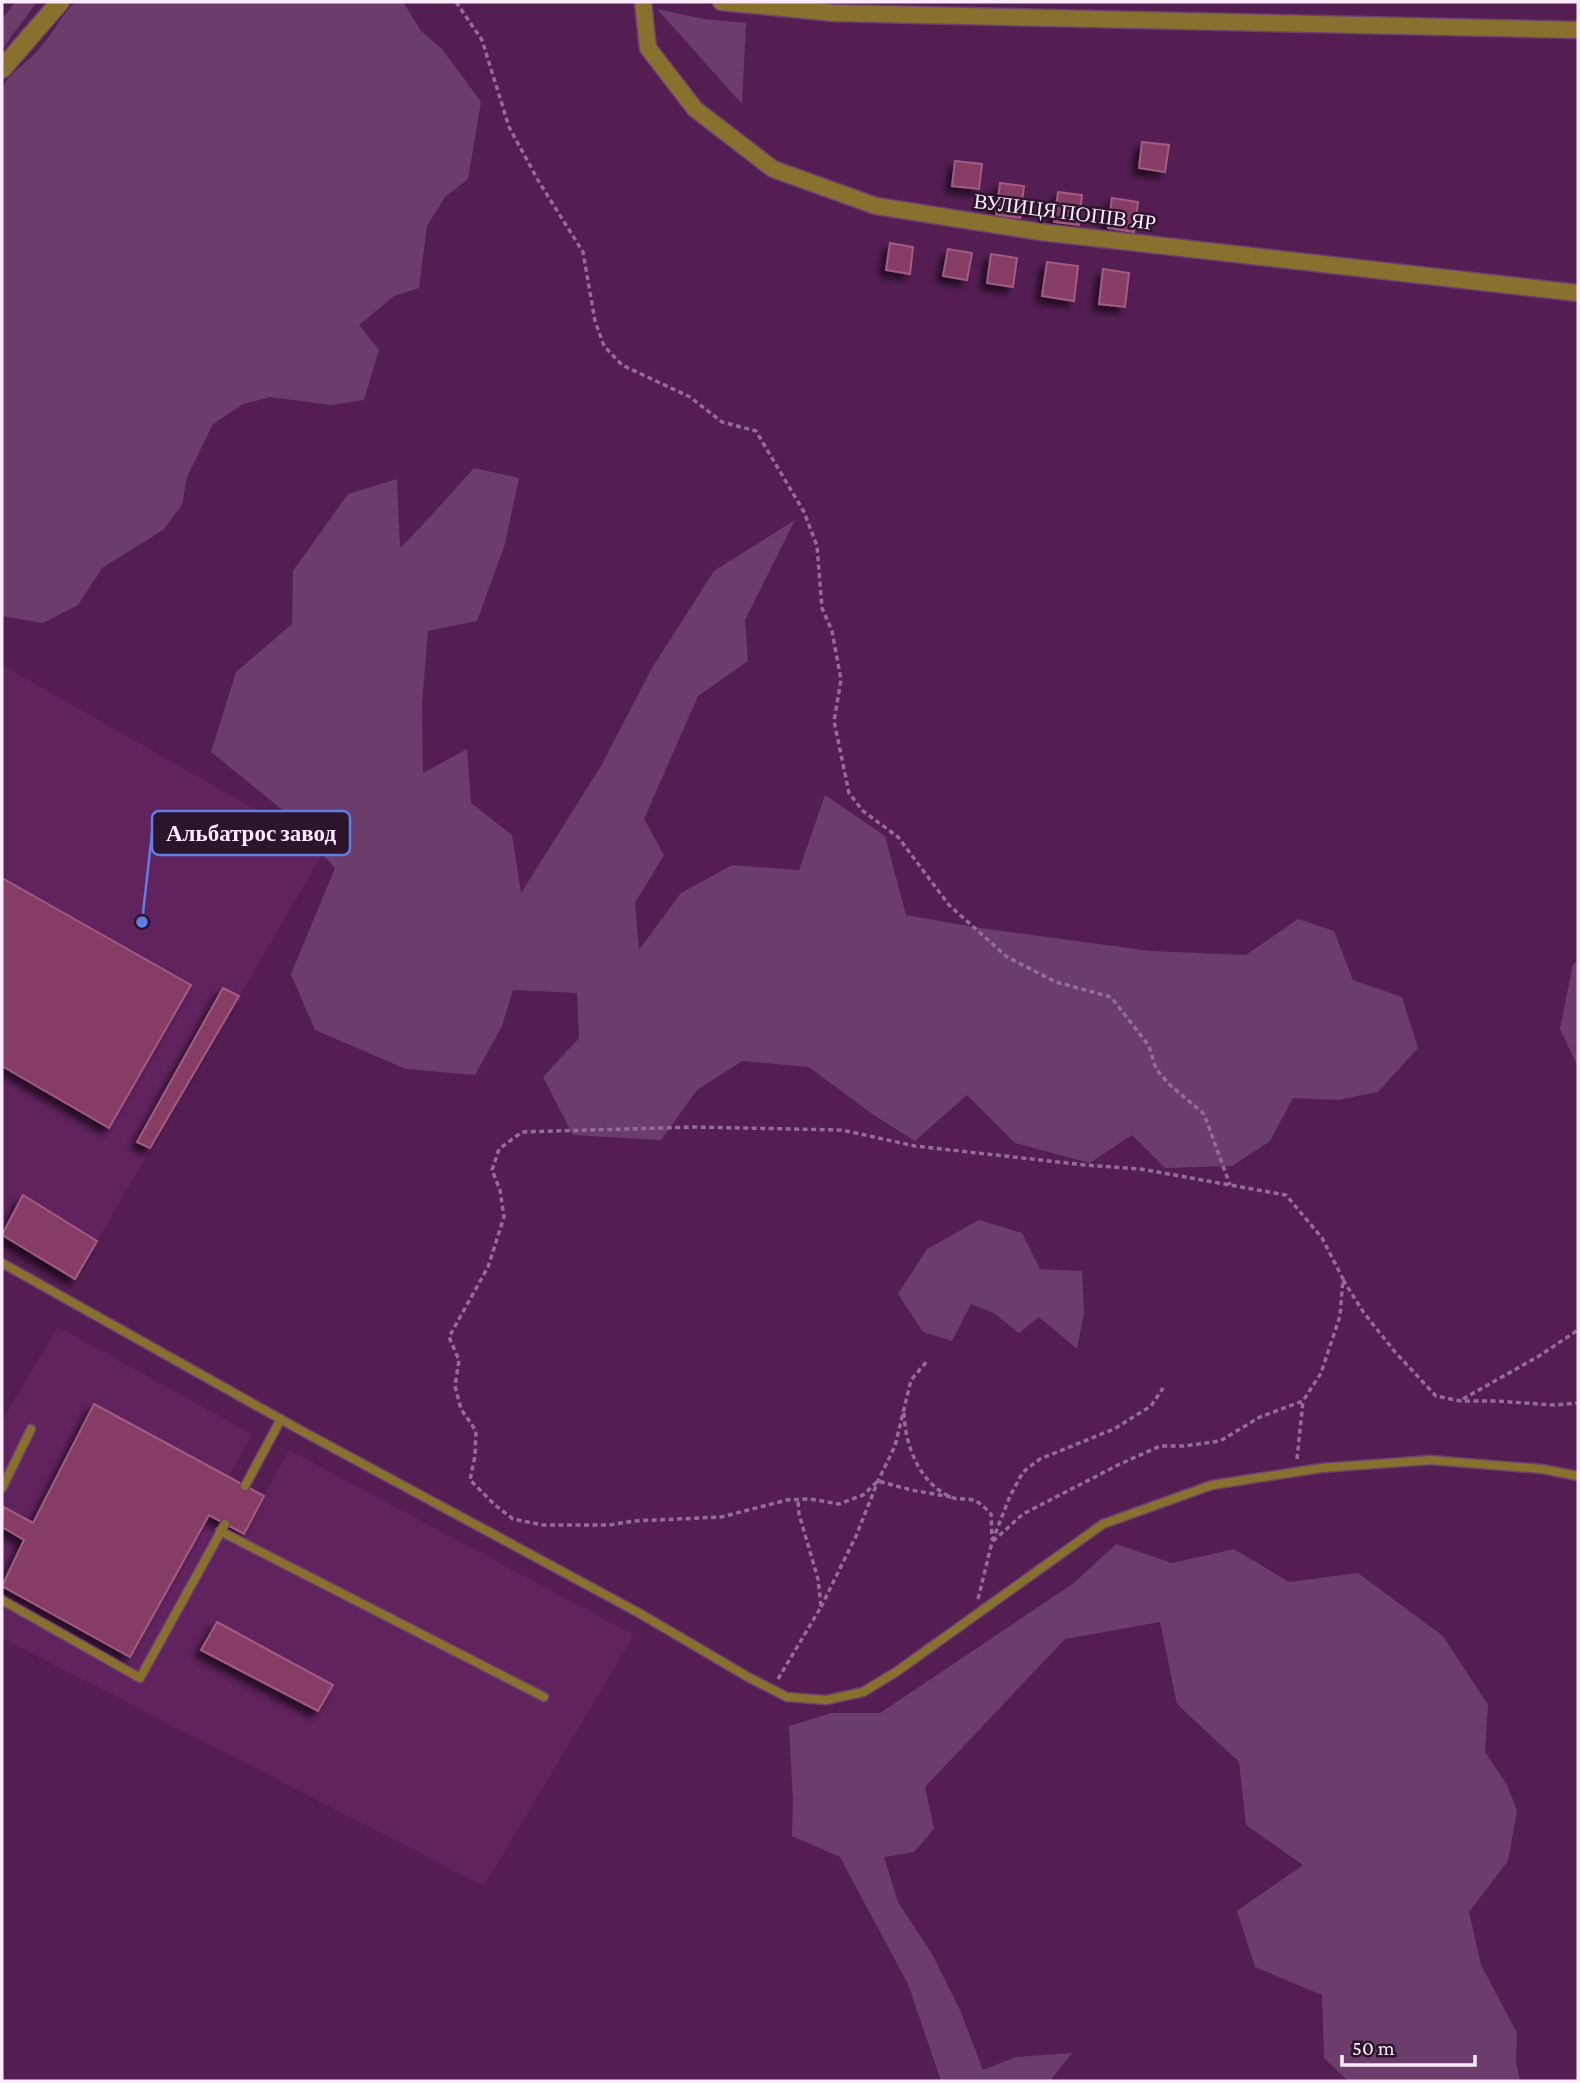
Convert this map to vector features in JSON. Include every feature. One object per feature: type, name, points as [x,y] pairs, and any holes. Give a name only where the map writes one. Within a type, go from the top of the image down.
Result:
[{"type":"street","points":[[2,69],[60,2]]},
{"type":"street","name":"ВУЛИЦЯ ПОПІВ ЯР","points":[[643,2],[648,48],[695,109],[773,169],[876,206],[1041,232],[1578,293]]},
{"type":"street","points":[[722,2],[834,13],[1578,30]]},
{"type":"lane","points":[[2,1263],[787,1697],[826,1700],[863,1692],[896,1672],[1103,1524],[1212,1485],[1321,1468],[1430,1460],[1542,1469],[1578,1476]]},
{"type":"lane","points":[[245,1486],[281,1419]]},
{"type":"lane","points":[[2,1488],[31,1429]]},
{"type":"lane","points":[[2,1600],[140,1678],[222,1528],[544,1697]]},
{"type":"path","points":[[456,2],[482,40],[509,127],[539,182],[583,252],[595,321],[604,346],[622,365],[691,397],[722,422],[756,431],[804,512],[817,545],[822,608],[832,631],[841,680],[834,722],[849,793],[863,811],[898,837],[949,905],[1007,957],[1056,982],[1111,997],[1149,1046],[1156,1069],[1204,1114],[1230,1185]]},
{"type":"path","points":[[878,1481],[863,1495],[839,1504],[787,1500],[721,1517],[634,1521],[609,1525],[543,1525],[513,1519],[495,1505],[470,1480],[476,1431],[461,1409],[455,1386],[459,1360],[449,1337],[488,1267],[504,1217],[500,1190],[492,1170],[499,1149],[522,1132],[694,1127],[842,1130],[915,1146],[1141,1169],[1286,1195],[1322,1238],[1364,1313],[1395,1352],[1436,1396],[1461,1401],[1554,1405],[1578,1403]]},
{"type":"path","points":[[1296,1472],[1303,1401],[1321,1373],[1340,1315],[1343,1279]]},
{"type":"path","points":[[1461,1401],[1539,1356],[1578,1329]]},
{"type":"path","points":[[772,1690],[821,1607],[856,1536],[895,1446],[911,1380],[928,1360]]},
{"type":"path","points":[[969,1620],[978,1599],[992,1542],[1010,1496],[1023,1472],[1040,1459],[1114,1429],[1151,1406],[1163,1388]]},
{"type":"path","points":[[992,1542],[1023,1514],[1120,1464],[1160,1446],[1220,1441],[1260,1417],[1303,1401]]},
{"type":"path","points":[[903,1408],[905,1434],[914,1460],[931,1482],[951,1497]]},
{"type":"path","points":[[878,1481],[911,1490],[976,1501],[991,1514],[992,1542]]},
{"type":"path","points":[[799,1500],[799,1514],[818,1579],[821,1607]]},
{"type":"shaded area","points":[[15,2],[36,2],[2,52],[2,19]]},
{"type":"shaded area","points":[[75,2],[403,2],[421,31],[442,49],[481,102],[468,179],[445,197],[427,226],[419,288],[394,296],[359,325],[379,350],[364,400],[331,405],[270,397],[243,404],[213,424],[187,477],[182,505],[163,530],[102,568],[78,605],[43,623],[2,616],[2,89],[10,77],[40,48]]},
{"type":"shaded area","points":[[657,9],[703,19],[746,23],[742,104]]},
{"type":"shaded area","points":[[474,468],[519,478],[505,544],[477,621],[428,631],[422,704],[423,773],[467,749],[471,803],[512,835],[521,893],[601,766],[652,668],[714,571],[795,520],[745,620],[748,661],[698,696],[644,819],[664,855],[635,903],[639,950],[681,893],[732,865],[799,870],[825,795],[885,836],[906,915],[1150,951],[1246,955],[1298,919],[1334,931],[1353,980],[1402,997],[1418,1048],[1378,1092],[1338,1100],[1293,1098],[1270,1141],[1232,1166],[1165,1168],[1132,1135],[1090,1163],[1015,1143],[967,1095],[915,1141],[872,1114],[809,1067],[742,1061],[697,1090],[661,1140],[573,1135],[543,1077],[579,1038],[577,993],[513,990],[502,1026],[475,1075],[406,1069],[315,1030],[291,974],[335,868],[285,812],[211,752],[236,672],[292,624],[293,571],[348,494],[397,479],[400,548]]},
{"type":"shaded area","points":[[2,665],[325,849],[75,1279],[2,1235]]},
{"type":"shaded area","points":[[1578,962],[1578,1067],[1560,1029],[1573,964]]},
{"type":"shaded area","points":[[979,1220],[1022,1233],[1040,1269],[1082,1271],[1084,1313],[1077,1349],[1039,1317],[1019,1333],[994,1313],[971,1304],[952,1341],[923,1332],[898,1294],[927,1249]]},
{"type":"shaded area","points":[[58,1327],[252,1434],[229,1477],[245,1486],[264,1496],[289,1450],[634,1635],[484,1886],[2,1638],[2,1421]]},
{"type":"shaded area","points":[[1116,1544],[1172,1563],[1234,1549],[1289,1582],[1358,1573],[1443,1636],[1488,1705],[1485,1752],[1507,1785],[1517,1811],[1508,1861],[1469,1912],[1481,1965],[1517,2033],[1516,2062],[1520,2081],[1348,2081],[1324,2058],[1322,1995],[1255,1967],[1237,1911],[1303,1865],[1246,1825],[1239,1762],[1177,1704],[1160,1622],[1065,1639],[925,1787],[934,1829],[914,1852],[884,1857],[898,1902],[932,1954],[960,2010],[983,2070],[1016,2057],[1072,2053],[1050,2081],[941,2081],[908,1984],[840,1857],[792,1836],[789,1726],[832,1713],[880,1713],[1074,1583]]},
{"type":"building","points":[[1142,142],[1169,145],[1165,172],[1139,168]]},
{"type":"building","points":[[955,161],[982,164],[979,189],[952,186]]},
{"type":"building","points":[[1000,183],[1024,186],[1020,218],[996,215]]},
{"type":"building","points":[[1058,192],[1082,195],[1079,225],[1054,222]]},
{"type":"building","points":[[1112,198],[1138,202],[1134,232],[1108,228]]},
{"type":"building","points":[[890,243],[913,247],[910,274],[886,270]]},
{"type":"building","points":[[948,249],[972,253],[967,280],[943,276]]},
{"type":"building","points":[[991,254],[1017,258],[1013,287],[987,283]]},
{"type":"building","points":[[1047,262],[1078,266],[1074,301],[1042,296]]},
{"type":"building","points":[[1103,269],[1129,273],[1125,307],[1099,304]]},
{"type":"building","points":[[2,878],[191,985],[109,1128],[2,1066]]},
{"type":"building","points":[[223,988],[239,996],[150,1148],[137,1142]]},
{"type":"building","points":[[23,1195],[97,1241],[75,1279],[2,1235]]},
{"type":"building","points":[[94,1404],[264,1496],[244,1534],[209,1515],[130,1657],[2,1586],[24,1540],[2,1527],[4,1507],[33,1523]]},
{"type":"building","points":[[217,1622],[333,1685],[318,1711],[201,1650]]},
{"type":"place","name":"Альбатрос завод","points":[[142,922]]}]
